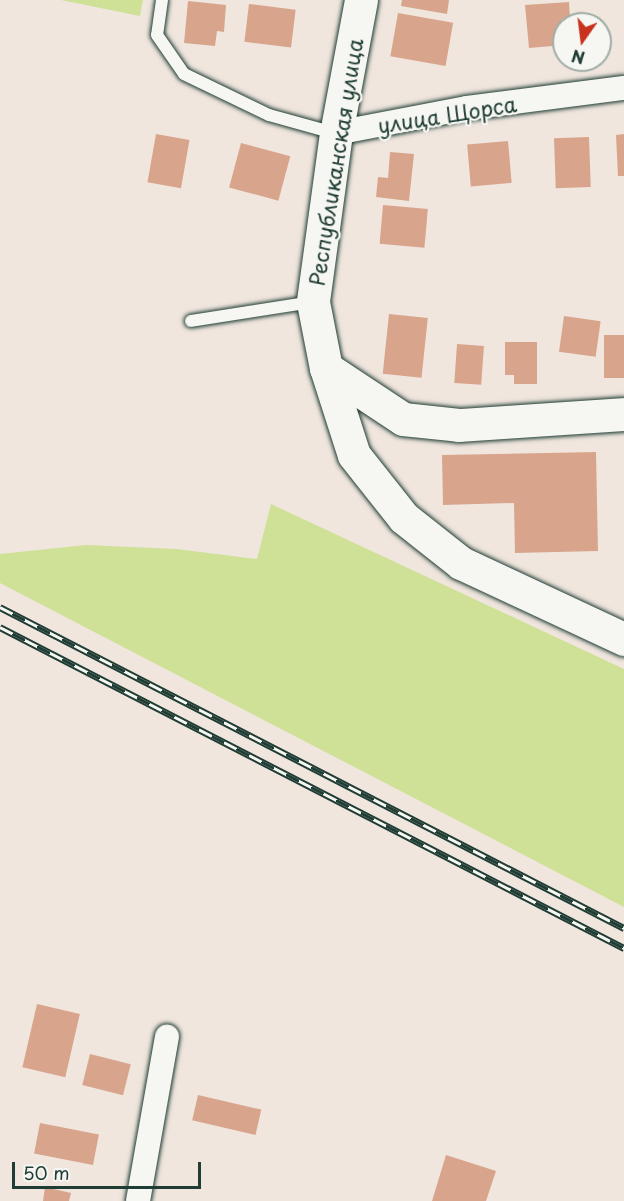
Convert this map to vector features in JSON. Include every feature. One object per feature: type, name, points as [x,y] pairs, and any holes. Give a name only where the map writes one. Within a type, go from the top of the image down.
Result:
[{"type":"street","name":"Республиканская улица","points":[[362,0],[336,133],[313,302],[326,368],[354,455],[405,518],[461,563],[624,639]]},
{"type":"street","name":"улица Щорса","points":[[336,133],[466,108],[624,88]]},
{"type":"street","points":[[326,368],[403,419],[459,425],[624,414]]},
{"type":"street","points":[[138,1201],[167,1037]]},
{"type":"lane","name":"улица Щорса","points":[[162,0],[157,34],[184,74],[270,115],[336,133]]},
{"type":"lane","points":[[191,321],[313,302]]},
{"type":"green space","points":[[61,0],[143,0],[140,16]]},
{"type":"green space","points":[[271,504],[624,669],[624,907],[0,583],[0,554],[86,545],[177,549],[257,559]]},
{"type":"building","points":[[402,0],[449,0],[447,14],[401,6]]},
{"type":"building","points":[[188,1],[226,5],[224,32],[217,31],[215,46],[184,43]]},
{"type":"building","points":[[569,2],[570,12],[552,12],[552,46],[529,48],[525,5]]},
{"type":"building","points":[[249,4],[296,10],[291,47],[244,42]]},
{"type":"building","points":[[398,13],[453,23],[446,66],[390,56]]},
{"type":"building","points":[[156,134],[189,140],[181,188],[147,182]]},
{"type":"building","points":[[624,134],[624,176],[618,176],[616,135]]},
{"type":"building","points":[[589,137],[591,187],[556,188],[554,138]]},
{"type":"building","points":[[508,141],[512,183],[471,186],[467,145]]},
{"type":"building","points":[[241,143],[290,156],[278,201],[229,187]]},
{"type":"building","points":[[390,152],[414,154],[409,201],[376,197],[378,177],[388,178]]},
{"type":"building","points":[[383,205],[428,209],[424,248],[380,244]]},
{"type":"building","points":[[389,314],[428,318],[422,378],[383,374]]},
{"type":"building","points":[[564,316],[601,321],[596,357],[559,352]]},
{"type":"building","points":[[604,335],[624,335],[624,378],[604,378]]},
{"type":"building","points":[[505,342],[537,342],[537,384],[514,384],[514,375],[505,375]]},
{"type":"building","points":[[457,344],[484,346],[481,385],[454,383]]},
{"type":"building","points":[[596,452],[598,551],[515,553],[514,503],[443,505],[442,455]]},
{"type":"building","points":[[37,1004],[80,1014],[65,1077],[22,1067]]},
{"type":"building","points":[[90,1054],[131,1064],[123,1095],[82,1085]]},
{"type":"building","points":[[198,1095],[261,1110],[255,1135],[192,1120]]},
{"type":"building","points":[[40,1123],[99,1134],[93,1165],[34,1153]]},
{"type":"building","points":[[446,1155],[496,1171],[486,1201],[432,1201]]},
{"type":"building","points":[[45,1187],[71,1193],[69,1201],[43,1201]]},
{"type":"railway","points":[[0,607],[624,928]]},
{"type":"railway","points":[[0,627],[624,948]]}]
